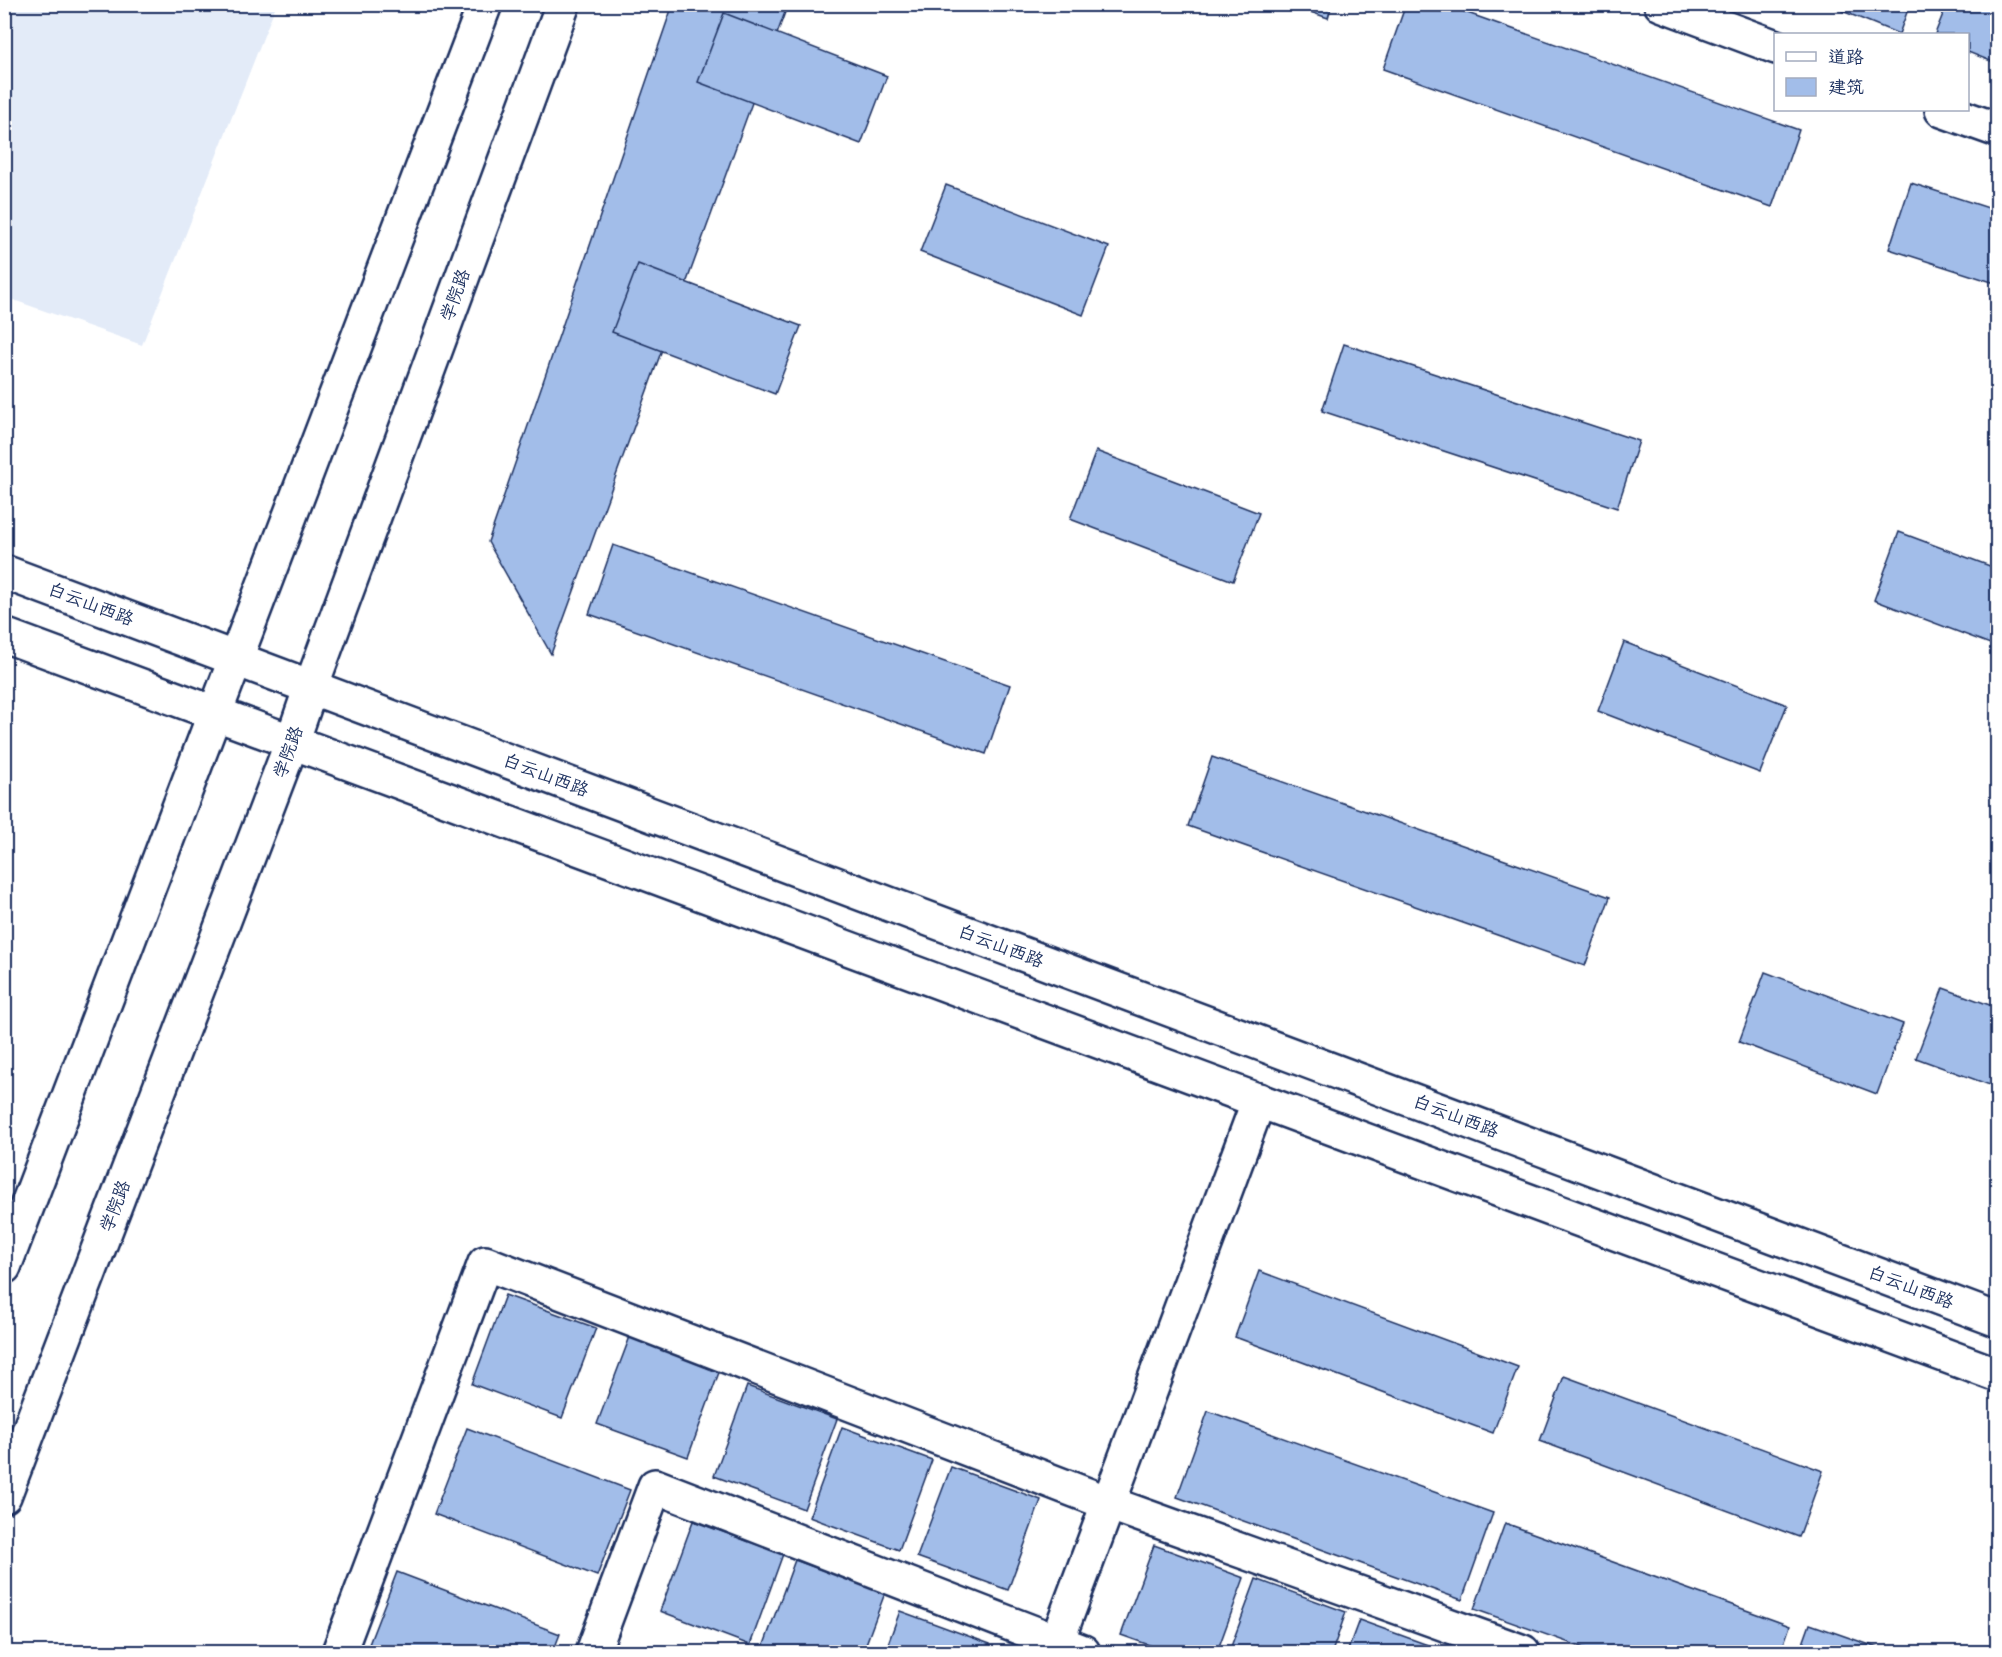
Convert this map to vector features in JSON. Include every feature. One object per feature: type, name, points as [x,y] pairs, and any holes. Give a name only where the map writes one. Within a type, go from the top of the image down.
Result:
[{"type":"main road","points":[[4,1268],[485,4]]},
{"type":"main road","name":"学院路","points":[[4,1496],[292,742],[563,4]]},
{"type":"main road","points":[[1665,5],[1774,46]]},
{"type":"main road","points":[[1945,111],[1998,130]]},
{"type":"main road","name":"白云山西路","points":[[4,572],[1998,1320]]},
{"type":"main road","points":[[4,635],[1998,1375]]},
{"type":"main road","points":[[593,1653],[655,1486],[1064,1649],[1108,1503],[1259,1100]]},
{"type":"main road","points":[[339,1653],[485,1263],[1108,1503],[1522,1653]]},
{"type":"shaded area","points":[[5,4],[276,5],[142,345],[5,297]]},
{"type":"building","points":[[673,4],[788,4],[551,654],[488,542]]},
{"type":"building","points":[[1287,4],[1332,4],[1328,18]]},
{"type":"building","points":[[1406,4],[1442,4],[1799,130],[1772,207],[1383,69]]},
{"type":"building","points":[[1825,4],[1910,4],[1899,33]]},
{"type":"building","points":[[1947,4],[1998,4],[1998,64],[1969,52],[1969,33],[1935,33]]},
{"type":"building","points":[[724,13],[887,76],[861,144],[698,82]]},
{"type":"building","points":[[1911,183],[1998,211],[1998,284],[1889,249]]},
{"type":"building","points":[[946,185],[1109,247],[1083,315],[920,252]]},
{"type":"building","points":[[638,264],[801,326],[775,394],[612,332]]},
{"type":"building","points":[[1344,344],[1639,441],[1617,508],[1322,411]]},
{"type":"building","points":[[1096,451],[1259,513],[1233,581],[1070,519]]},
{"type":"building","points":[[1899,532],[1998,569],[1998,647],[1874,600]]},
{"type":"building","points":[[613,545],[1010,685],[986,754],[589,614]]},
{"type":"building","points":[[1624,642],[1787,705],[1760,773],[1598,711]]},
{"type":"building","points":[[1212,757],[1610,897],[1585,966],[1188,826]]},
{"type":"building","points":[[1765,972],[1903,1024],[1877,1094],[1739,1042]]},
{"type":"building","points":[[1943,988],[1998,1008],[1998,1088],[1916,1058]]},
{"type":"building","points":[[1259,1271],[1518,1367],[1493,1433],[1235,1337]]},
{"type":"building","points":[[505,1295],[596,1328],[562,1418],[472,1384]]},
{"type":"building","points":[[631,1334],[721,1367],[688,1457],[597,1424]]},
{"type":"building","points":[[1564,1376],[1823,1471],[1799,1537],[1540,1441]]},
{"type":"building","points":[[747,1386],[837,1419],[804,1509],[714,1476]]},
{"type":"building","points":[[1208,1411],[1493,1513],[1462,1600],[1177,1497]]},
{"type":"building","points":[[842,1427],[932,1460],[899,1550],[809,1517]]},
{"type":"building","points":[[467,1428],[630,1490],[597,1576],[434,1514]]},
{"type":"building","points":[[951,1467],[1041,1500],[1008,1590],[917,1557]]},
{"type":"building","points":[[693,1521],[783,1554],[750,1645],[660,1611]]},
{"type":"building","points":[[1505,1523],[1790,1626],[1781,1652],[1595,1652],[1474,1609]]},
{"type":"building","points":[[1154,1545],[1244,1578],[1217,1652],[1169,1652],[1121,1635]]},
{"type":"building","points":[[795,1560],[885,1593],[863,1652],[769,1652],[762,1650]]},
{"type":"building","points":[[397,1572],[560,1634],[553,1652],[366,1652]]},
{"type":"building","points":[[1256,1579],[1346,1612],[1332,1652],[1229,1652]]},
{"type":"building","points":[[900,1611],[990,1644],[987,1652],[885,1652]]},
{"type":"building","points":[[1359,1620],[1447,1652],[1347,1652]]},
{"type":"building","points":[[1810,1624],[1890,1652],[1800,1652]]}]
